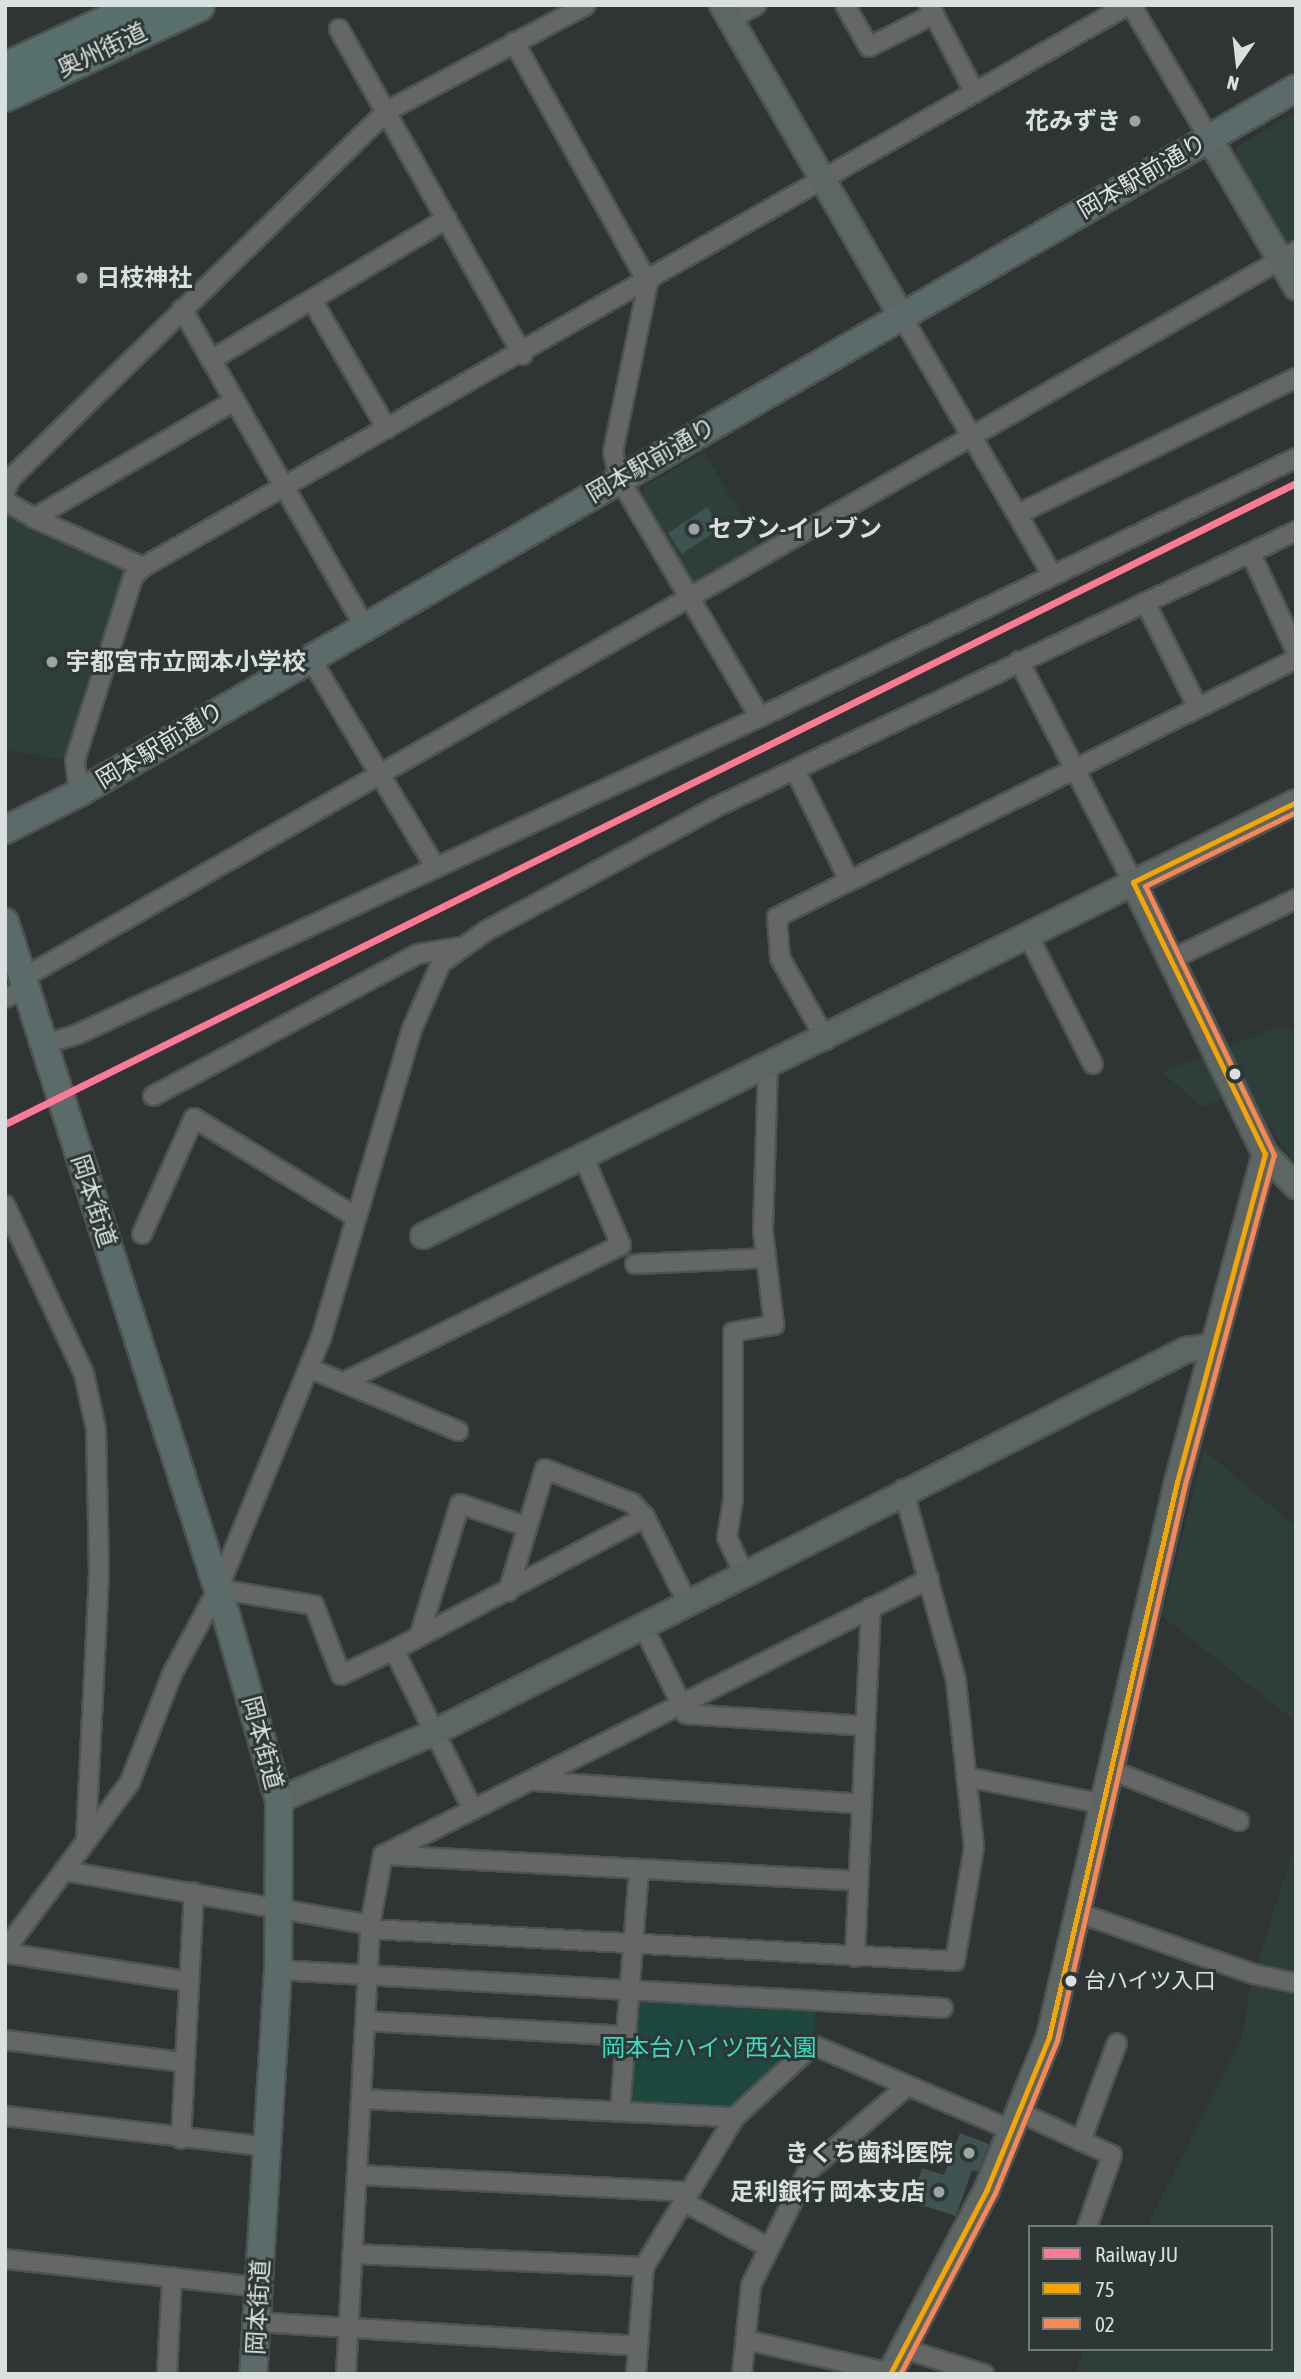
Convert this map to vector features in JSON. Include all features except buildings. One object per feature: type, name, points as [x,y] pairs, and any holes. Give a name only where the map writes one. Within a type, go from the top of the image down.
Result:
[{"type":"highway","name":"奥州街道","points":[[5,69],[145,5]]},
{"type":"highway","name":"奥州街道","points":[[5,95],[198,5]]},
{"type":"main road","name":"岡本駅前通り","points":[[5,830],[79,793],[310,656],[1296,88]]},
{"type":"main road","points":[[5,922],[18,989],[46,1051]]},
{"type":"main road","name":"岡本街道","points":[[46,1051],[218,1589],[279,1800],[281,1906],[254,2374]]},
{"type":"street","points":[[5,491],[11,478],[387,111],[586,5]]},
{"type":"street","points":[[756,5],[726,12],[1051,573]]},
{"type":"street","points":[[845,5],[869,47],[931,10],[975,93]]},
{"type":"street","points":[[79,793],[75,760],[133,577],[144,567],[523,355],[1130,5],[1209,138],[1288,256],[1296,287]]},
{"type":"street","points":[[339,29],[523,355]]},
{"type":"street","points":[[514,42],[648,283],[613,452],[619,478],[760,717]]},
{"type":"street","points":[[211,360],[447,219]]},
{"type":"street","points":[[18,989],[973,435],[1288,256]]},
{"type":"street","points":[[312,300],[387,429]]},
{"type":"street","points":[[182,309],[364,625]]},
{"type":"street","points":[[1018,514],[1296,378]]},
{"type":"street","points":[[34,518],[234,401]]},
{"type":"street","points":[[46,1051],[760,717],[1051,573],[1296,458]]},
{"type":"street","points":[[5,501],[34,518],[144,567]]},
{"type":"street","points":[[153,1096],[418,954],[460,947],[713,808],[796,772],[1019,661],[1296,531]]},
{"type":"street","points":[[1251,554],[1296,651]]},
{"type":"street","points":[[1145,603],[1197,706]]},
{"type":"street","points":[[310,656],[380,778],[436,868]]},
{"type":"street","points":[[826,1040],[780,958],[778,917],[848,878],[1296,659]]},
{"type":"street","points":[[1019,661],[1172,959],[1265,1154],[1296,1186]]},
{"type":"street","points":[[796,772],[848,878]]},
{"type":"street","points":[[423,1236],[768,1063],[826,1040],[1030,939],[1133,882],[1296,802]]},
{"type":"street","points":[[1172,959],[1296,899]]},
{"type":"street","points":[[1030,939],[1093,1064]]},
{"type":"street","points":[[186,1981],[5,1952],[130,1782],[172,1674],[218,1589],[309,1368],[427,985],[460,947]]},
{"type":"street","points":[[743,1572],[727,1538],[733,1501],[733,1332],[774,1325],[766,1258],[768,1063]]},
{"type":"street","points":[[142,1234],[194,1118],[356,1217]]},
{"type":"street","points":[[746,2340],[891,2373],[1018,2122],[1049,2037],[1213,1346],[1265,1154]]},
{"type":"street","points":[[344,1382],[621,1245],[583,1156]]},
{"type":"street","points":[[5,1205],[84,1374],[96,1429],[99,1573],[86,1841]]},
{"type":"street","points":[[635,1264],[766,1258]]},
{"type":"street","points":[[279,1800],[433,1733],[903,1489],[1186,1350],[1213,1346]]},
{"type":"street","points":[[309,1368],[458,1431]]},
{"type":"street","points":[[508,1592],[525,1526],[545,1469],[632,1503],[645,1517],[687,1602]]},
{"type":"street","points":[[65,1871],[281,1906],[370,1927],[955,1961],[974,1847],[956,1680],[903,1489]]},
{"type":"street","points":[[419,1637],[460,1504],[525,1526]]},
{"type":"street","points":[[218,1589],[314,1605],[341,1675],[508,1592],[645,1517]]},
{"type":"street","points":[[383,1855],[929,1579]]},
{"type":"street","points":[[855,1957],[871,1607]]},
{"type":"street","points":[[642,1624],[679,1706],[686,1714],[865,1726]]},
{"type":"street","points":[[394,1650],[433,1733],[474,1810]]},
{"type":"street","points":[[1111,1770],[1239,1821]]},
{"type":"street","points":[[966,1777],[1104,1804]]},
{"type":"street","points":[[532,1781],[862,1804]]},
{"type":"street","points":[[383,1855],[857,1881]]},
{"type":"street","points":[[346,2374],[370,1927],[383,1855]]},
{"type":"street","points":[[621,2111],[623,2036],[639,1871]]},
{"type":"street","points":[[181,2139],[181,2062],[194,1892]]},
{"type":"street","points":[[1079,1913],[1253,1974],[1296,1983]]},
{"type":"street","points":[[278,1970],[943,2008]]},
{"type":"street","points":[[365,2021],[623,2036]]},
{"type":"street","points":[[5,2040],[181,2062]]},
{"type":"street","points":[[1081,2141],[1117,2043]]},
{"type":"street","points":[[636,2374],[644,2267],[735,2117],[813,2046],[908,2086],[1081,2141],[1112,2155],[1088,2225]]},
{"type":"street","points":[[742,2374],[751,2285],[807,2172],[908,2086]]},
{"type":"street","points":[[361,2099],[735,2117]]},
{"type":"street","points":[[5,2116],[181,2139],[267,2147]]},
{"type":"street","points":[[357,2175],[687,2197],[768,2247]]},
{"type":"street","points":[[352,2254],[644,2267]]},
{"type":"street","points":[[5,2259],[259,2287]]},
{"type":"street","points":[[167,2374],[172,2277]]},
{"type":"street","points":[[257,2322],[638,2346]]},
{"type":"street","points":[[904,2349],[984,2374]]},
{"type":"shaded area","points":[[1296,113],[1296,242],[1290,245],[1282,244],[1235,165],[1237,146]]},
{"type":"shaded area","points":[[705,453],[760,548],[701,583],[690,581],[643,502],[644,486]]},
{"type":"shaded area","name":"宇都宮市立岡本小学校","points":[[5,508],[126,565],[68,760],[5,750]]},
{"type":"shaded area","points":[[1278,1027],[1296,1032],[1296,1165],[1245,1090],[1201,1107],[1163,1072]]},
{"type":"shaded area","points":[[1204,1450],[1296,1527],[1296,1722],[1162,1616]]},
{"type":"shaded area","points":[[1296,1841],[1296,2374],[1074,2374],[1085,2351],[1273,2351],[1273,2225],[1148,2225],[1242,2038],[1250,1987]]},
{"type":"green space","name":"岡本台ハイツ西公園","points":[[636,1985],[816,1997],[814,2037],[736,2109],[629,2102]]},
{"type":"rail line","name":"JU","points":[[5,1124],[1296,483]]},
{"type":"transit line","name":"75","points":[[890,2374],[987,2189],[1049,2037],[1177,1482],[1265,1154],[1133,882],[1296,802]]},
{"type":"transit line","name":"02","points":[[900,2374],[995,2193],[1057,2040],[1185,1484],[1274,1155],[1145,886],[1296,812]]},
{"type":"place","name":"花みずき","points":[[1135,121]]},
{"type":"place","name":"日枝神社","points":[[82,278]]},
{"type":"place","name":"セブン-イレブン","points":[[694,529]]},
{"type":"place","name":"宇都宮市立岡本小学校","points":[[52,662]]},
{"type":"place","name":"台ハイツ入口","points":[[1071,1981]]},
{"type":"place","name":"きくち歯科医院","points":[[969,2153]]},
{"type":"place","name":"足利銀行 岡本支店","points":[[939,2192]]}]
